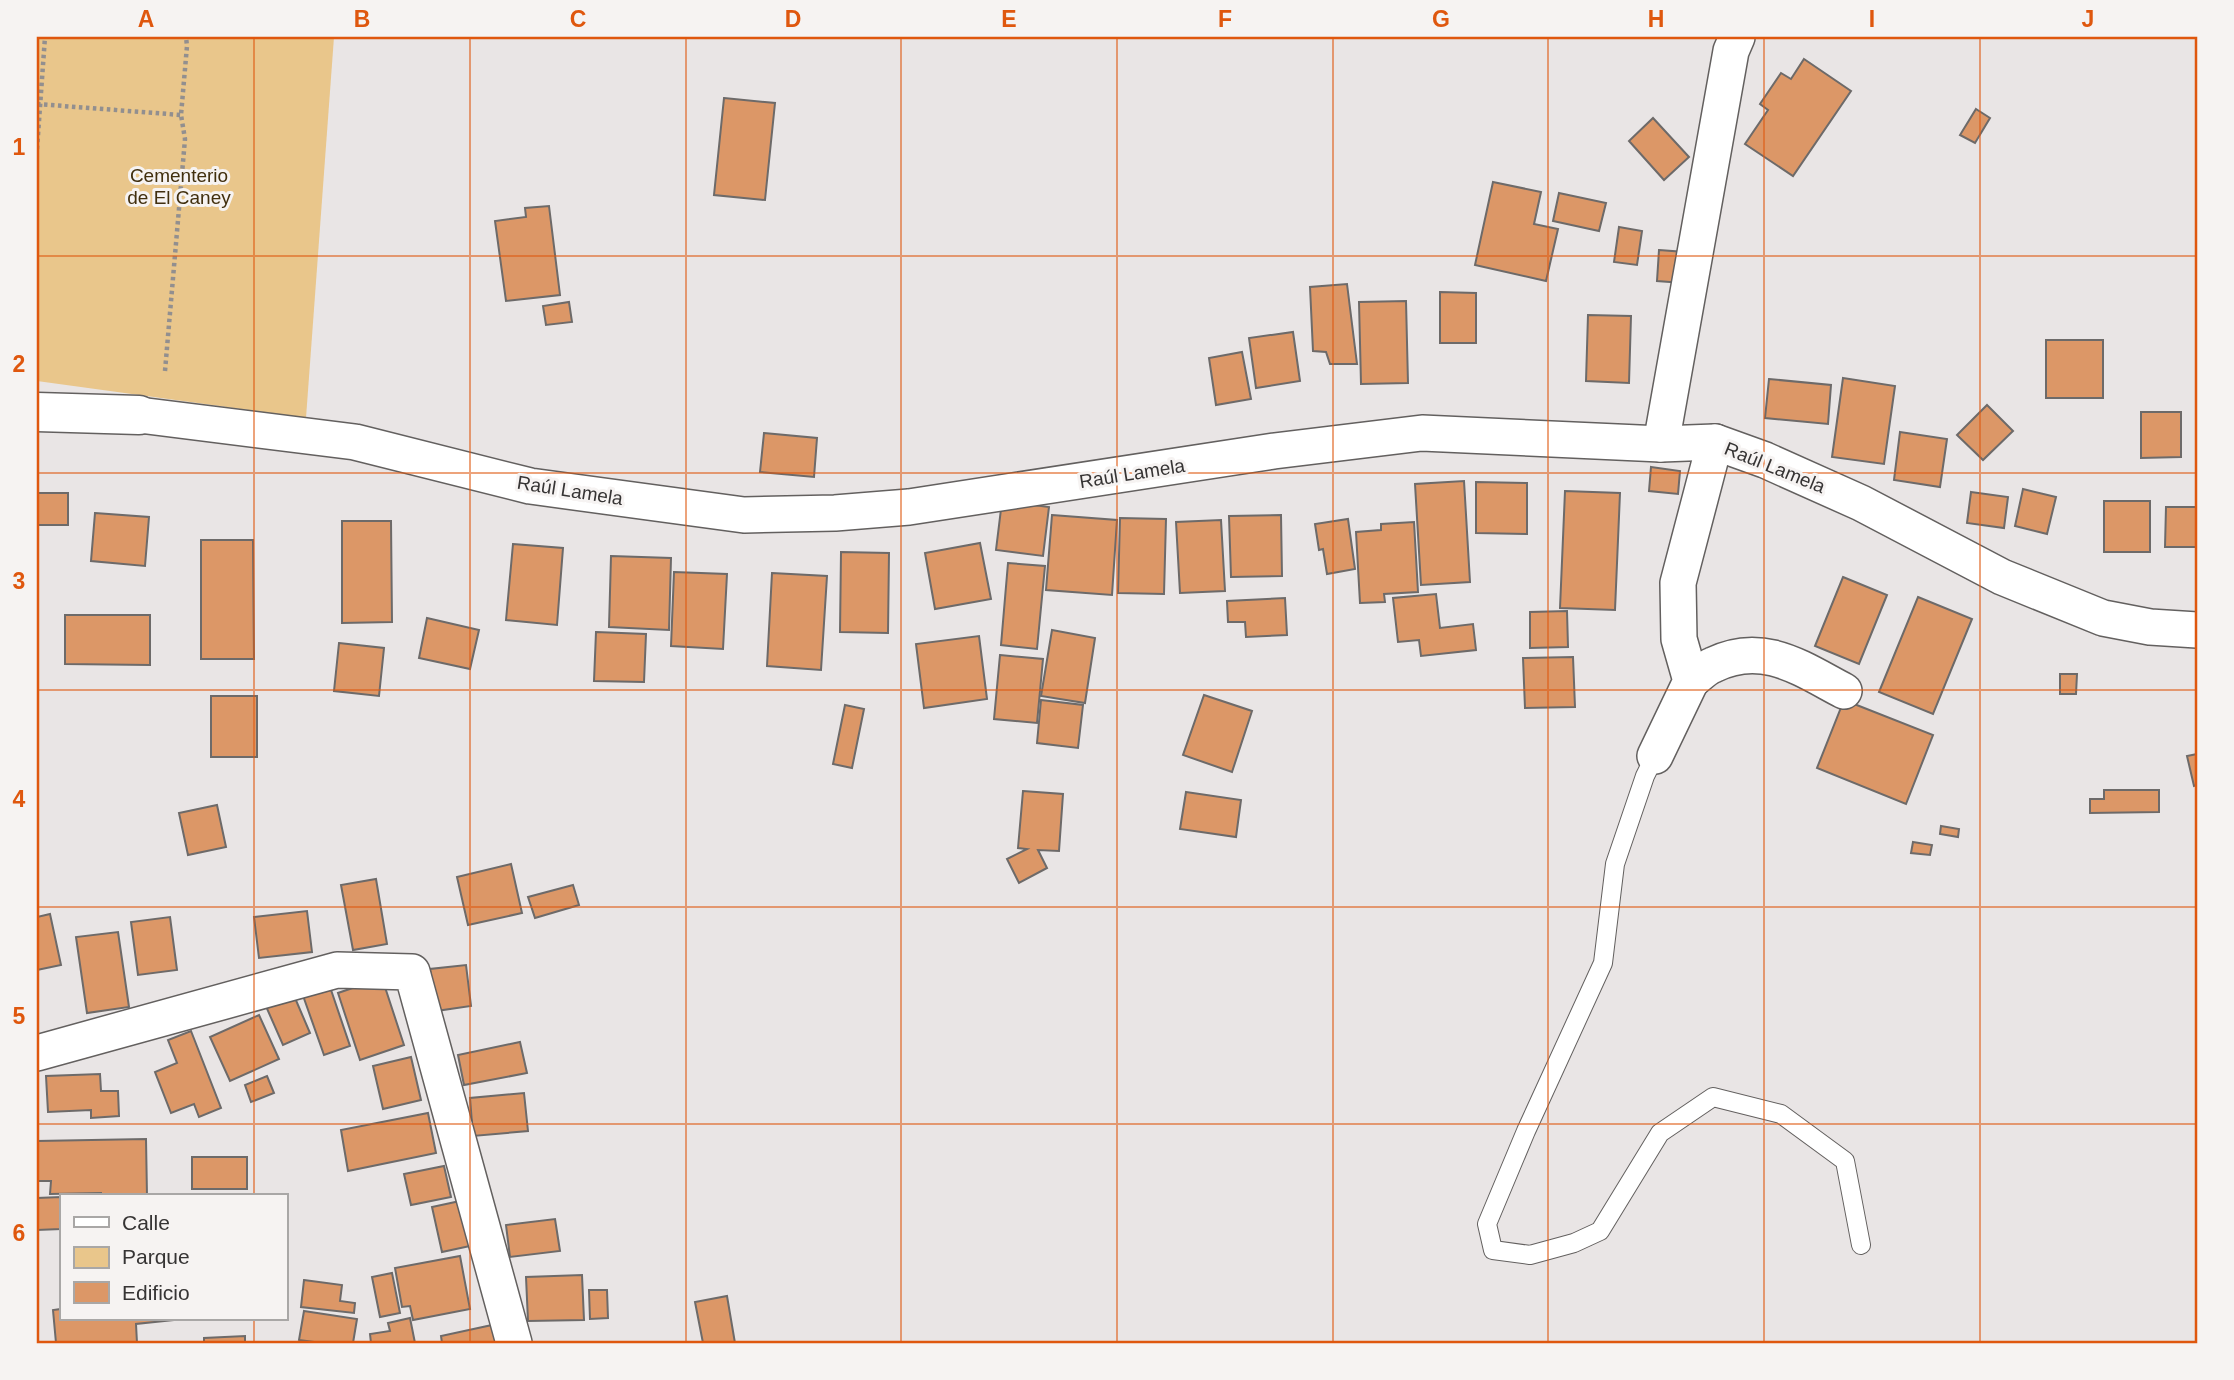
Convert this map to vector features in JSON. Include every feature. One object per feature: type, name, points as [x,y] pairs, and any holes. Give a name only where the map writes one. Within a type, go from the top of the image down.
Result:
[{"type":"street","points":[[1661,444],[1731,51],[1737,37]]},
{"type":"street","name":"Raúl Lamela","points":[[37,412],[139,415],[355,442],[530,486],[744,515],[835,513],[909,507],[1274,451],[1422,433],[1661,444],[1715,442],[1765,460],[1849,497],[2002,577],[2103,618],[2150,627],[2197,630]]},
{"type":"street","points":[[1691,681],[1679,639],[1678,583],[1715,442]]},
{"type":"street","points":[[1655,756],[1691,681],[1713,665],[1739,656],[1771,656],[1798,665],[1844,691]]},
{"type":"street","points":[[37,1053],[337,970],[412,972],[514,1343]]},
{"type":"lane","points":[[1655,756],[1645,776],[1615,864],[1603,963],[1526,1131],[1488,1224],[1493,1250],[1530,1255],[1574,1243],[1600,1231],[1660,1133],[1713,1097],[1781,1114],[1845,1161],[1861,1245]]},
{"type":"path","points":[[37,149],[38,104],[45,37]]},
{"type":"path","points":[[165,371],[185,139],[181,115],[186,37]]},
{"type":"path","points":[[38,104],[181,115]]},
{"type":"green space","name":"Cementerio de El Caney","points":[[37,37],[334,37],[306,418],[37,381]]},
{"type":"building","points":[[1804,59],[1851,91],[1793,176],[1745,144],[1768,110],[1760,104],[1781,73],[1791,79]]},
{"type":"building","points":[[724,98],[775,103],[765,200],[714,195]]},
{"type":"building","points":[[1976,109],[1990,118],[1975,143],[1960,135]]},
{"type":"building","points":[[1653,118],[1689,157],[1664,180],[1629,141]]},
{"type":"building","points":[[1493,182],[1541,192],[1534,224],[1558,229],[1546,281],[1475,265]]},
{"type":"building","points":[[1559,193],[1606,203],[1599,231],[1553,221]]},
{"type":"building","points":[[549,206],[560,295],[506,301],[495,221],[526,217],[525,208]]},
{"type":"building","points":[[1619,227],[1642,231],[1637,265],[1614,262]]},
{"type":"building","points":[[1659,250],[1685,252],[1683,283],[1657,281]]},
{"type":"building","points":[[1347,284],[1357,364],[1330,364],[1326,352],[1313,351],[1310,287]]},
{"type":"building","points":[[1440,292],[1476,293],[1476,343],[1440,343]]},
{"type":"building","points":[[1406,301],[1408,383],[1361,384],[1359,302]]},
{"type":"building","points":[[569,302],[572,322],[546,325],[543,306]]},
{"type":"building","points":[[1588,315],[1631,316],[1629,383],[1586,381]]},
{"type":"building","points":[[1293,332],[1300,381],[1256,388],[1249,338]]},
{"type":"building","points":[[2046,340],[2103,340],[2103,398],[2046,398]]},
{"type":"building","points":[[1242,352],[1251,399],[1216,405],[1209,358]]},
{"type":"building","points":[[1843,378],[1895,386],[1884,464],[1832,457]]},
{"type":"building","points":[[1769,379],[1831,385],[1828,424],[1765,418]]},
{"type":"building","points":[[1987,405],[2013,431],[1983,460],[1957,435]]},
{"type":"building","points":[[2141,412],[2181,412],[2181,457],[2141,458]]},
{"type":"building","points":[[1900,432],[1947,439],[1940,487],[1894,480]]},
{"type":"building","points":[[764,433],[817,438],[814,477],[760,472]]},
{"type":"building","points":[[1651,467],[1680,471],[1678,494],[1649,491]]},
{"type":"building","points":[[1464,481],[1470,582],[1421,585],[1415,484]]},
{"type":"building","points":[[1476,482],[1527,483],[1527,534],[1476,533]]},
{"type":"building","points":[[2023,489],[2056,497],[2047,534],[2015,526]]},
{"type":"building","points":[[1565,491],[1620,493],[1615,610],[1560,608]]},
{"type":"building","points":[[1971,492],[2008,497],[2004,528],[1967,523]]},
{"type":"building","points":[[37,493],[68,493],[68,525],[37,525]]},
{"type":"building","points":[[1002,501],[1049,507],[1043,556],[996,550]]},
{"type":"building","points":[[2104,501],[2150,501],[2150,552],[2104,552]]},
{"type":"building","points":[[2166,507],[2197,507],[2197,547],[2165,547]]},
{"type":"building","points":[[95,513],[149,517],[145,566],[91,561]]},
{"type":"building","points":[[1052,515],[1117,520],[1112,595],[1046,590]]},
{"type":"building","points":[[1281,515],[1282,576],[1231,577],[1229,516]]},
{"type":"building","points":[[1120,518],[1166,519],[1164,594],[1118,593]]},
{"type":"building","points":[[1348,519],[1355,569],[1327,574],[1323,549],[1319,550],[1315,524]]},
{"type":"building","points":[[1221,520],[1225,591],[1180,593],[1176,522]]},
{"type":"building","points":[[342,521],[391,521],[392,622],[342,623]]},
{"type":"building","points":[[1414,522],[1418,592],[1384,594],[1385,602],[1360,603],[1356,532],[1381,530],[1381,524]]},
{"type":"building","points":[[201,540],[253,540],[254,659],[201,659]]},
{"type":"building","points":[[980,543],[991,599],[935,609],[925,553]]},
{"type":"building","points":[[513,544],[563,548],[557,625],[506,620]]},
{"type":"building","points":[[841,552],[889,553],[888,633],[840,632]]},
{"type":"building","points":[[611,556],[671,558],[669,630],[609,627]]},
{"type":"building","points":[[1008,563],[1045,566],[1037,649],[1001,645]]},
{"type":"building","points":[[674,572],[727,574],[723,649],[671,646]]},
{"type":"building","points":[[772,573],[827,576],[821,670],[767,666]]},
{"type":"building","points":[[1843,577],[1887,595],[1859,664],[1815,646]]},
{"type":"building","points":[[1436,594],[1440,628],[1473,624],[1476,650],[1421,656],[1419,640],[1398,642],[1393,598]]},
{"type":"building","points":[[1918,597],[1972,619],[1933,714],[1879,692]]},
{"type":"building","points":[[1285,598],[1287,635],[1246,637],[1245,622],[1228,622],[1227,601]]},
{"type":"building","points":[[1567,611],[1568,647],[1530,648],[1530,612]]},
{"type":"building","points":[[65,615],[150,615],[150,665],[65,664]]},
{"type":"building","points":[[427,618],[479,630],[470,669],[419,658]]},
{"type":"building","points":[[1052,630],[1095,638],[1085,703],[1041,696]]},
{"type":"building","points":[[596,632],[646,634],[644,682],[594,681]]},
{"type":"building","points":[[979,636],[987,699],[924,708],[916,644]]},
{"type":"building","points":[[339,643],[384,648],[379,696],[334,691]]},
{"type":"building","points":[[1000,655],[1043,659],[1037,723],[994,719]]},
{"type":"building","points":[[1573,657],[1575,707],[1525,708],[1523,658]]},
{"type":"building","points":[[2060,674],[2077,674],[2076,694],[2060,694]]},
{"type":"building","points":[[1204,695],[1252,711],[1232,772],[1183,755]]},
{"type":"building","points":[[211,696],[257,696],[257,757],[211,757]]},
{"type":"building","points":[[1041,700],[1083,705],[1078,748],[1037,743]]},
{"type":"building","points":[[1844,700],[1933,735],[1906,804],[1817,768]]},
{"type":"building","points":[[845,705],[864,709],[852,768],[833,764]]},
{"type":"building","points":[[2197,754],[2197,785],[2194,786],[2187,756]]},
{"type":"building","points":[[2104,790],[2159,790],[2159,812],[2090,813],[2090,799],[2104,799]]},
{"type":"building","points":[[1023,791],[1063,794],[1059,851],[1038,850],[1047,868],[1019,883],[1007,859],[1027,849],[1018,848]]},
{"type":"building","points":[[1186,792],[1241,800],[1236,837],[1180,829]]},
{"type":"building","points":[[217,805],[226,847],[188,855],[179,813]]},
{"type":"building","points":[[1941,826],[1959,829],[1958,837],[1940,834]]},
{"type":"building","points":[[1913,842],[1932,845],[1930,855],[1911,853]]},
{"type":"building","points":[[511,864],[522,913],[468,925],[457,877]]},
{"type":"building","points":[[376,879],[387,944],[353,950],[341,885]]},
{"type":"building","points":[[573,885],[579,905],[535,918],[528,897]]},
{"type":"building","points":[[307,911],[312,952],[259,958],[254,917]]},
{"type":"building","points":[[50,914],[61,965],[37,970],[37,917]]},
{"type":"building","points":[[170,917],[177,970],[138,975],[131,922]]},
{"type":"building","points":[[118,932],[129,1007],[87,1013],[76,937]]},
{"type":"building","points":[[466,965],[471,1006],[436,1011],[430,969]]},
{"type":"building","points":[[382,978],[404,1045],[360,1060],[338,993]]},
{"type":"building","points":[[328,981],[350,1046],[324,1055],[301,990]]},
{"type":"building","points":[[292,991],[310,1033],[283,1045],[265,1004]]},
{"type":"building","points":[[259,1015],[279,1059],[230,1081],[210,1037]]},
{"type":"building","points":[[191,1031],[221,1108],[199,1117],[194,1104],[171,1113],[155,1072],[177,1063],[168,1040]]},
{"type":"building","points":[[520,1042],[527,1073],[464,1085],[458,1055]]},
{"type":"building","points":[[411,1057],[421,1100],[383,1109],[373,1066]]},
{"type":"building","points":[[100,1074],[101,1091],[118,1091],[119,1116],[91,1118],[91,1110],[48,1112],[46,1076]]},
{"type":"building","points":[[267,1076],[274,1093],[251,1102],[245,1085]]},
{"type":"building","points":[[524,1093],[528,1131],[473,1136],[470,1098]]},
{"type":"building","points":[[428,1113],[436,1153],[348,1171],[341,1130]]},
{"type":"building","points":[[146,1139],[147,1194],[50,1194],[51,1181],[38,1181],[37,1141]]},
{"type":"building","points":[[192,1157],[247,1157],[247,1189],[192,1189]]},
{"type":"building","points":[[444,1166],[451,1197],[411,1205],[404,1174]]},
{"type":"building","points":[[60,1197],[60,1229],[37,1230],[37,1198]]},
{"type":"building","points":[[460,1201],[470,1246],[442,1252],[432,1207]]},
{"type":"building","points":[[555,1219],[560,1251],[510,1257],[506,1225]]},
{"type":"building","points":[[460,1256],[470,1309],[413,1320],[410,1306],[402,1307],[395,1268]]},
{"type":"building","points":[[392,1273],[400,1313],[380,1317],[372,1277]]},
{"type":"building","points":[[582,1275],[584,1320],[528,1321],[526,1277]]},
{"type":"building","points":[[304,1280],[342,1285],[340,1301],[355,1303],[354,1313],[301,1307]]},
{"type":"building","points":[[589,1290],[607,1290],[608,1318],[590,1319]]},
{"type":"building","points":[[727,1296],[735,1343],[703,1343],[695,1302]]},
{"type":"building","points":[[60,1309],[60,1320],[174,1320],[136,1324],[137,1343],[56,1343],[53,1310]]},
{"type":"building","points":[[304,1311],[357,1319],[353,1343],[299,1340]]},
{"type":"building","points":[[410,1318],[415,1343],[371,1343],[370,1334],[390,1331],[388,1323]]},
{"type":"building","points":[[492,1325],[496,1343],[442,1343],[441,1336]]},
{"type":"building","points":[[245,1336],[245,1343],[204,1343],[204,1338]]}]
